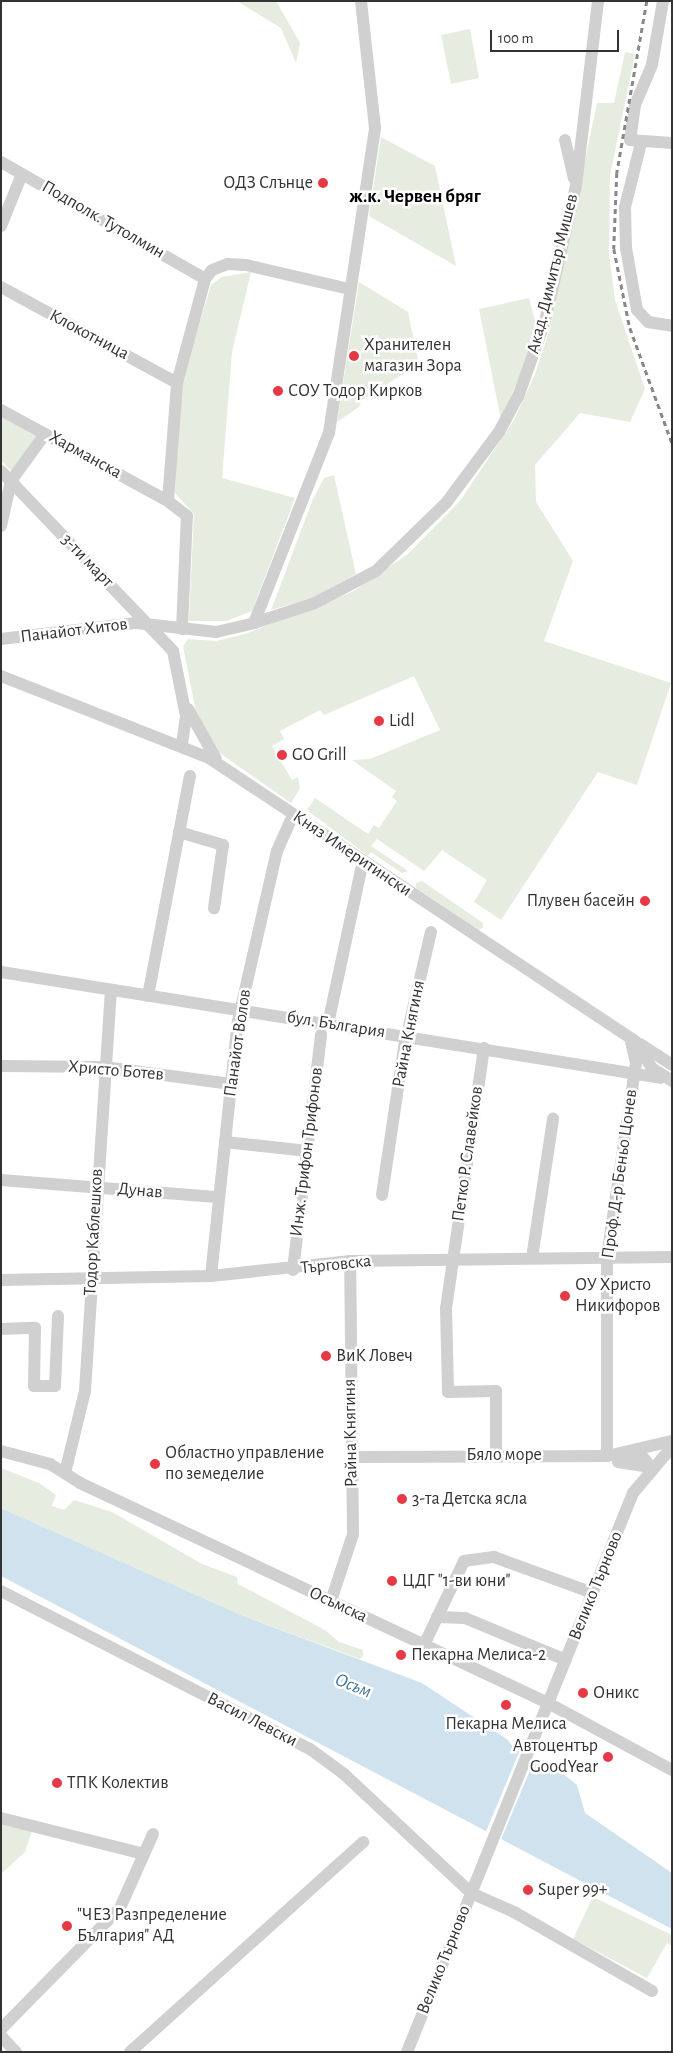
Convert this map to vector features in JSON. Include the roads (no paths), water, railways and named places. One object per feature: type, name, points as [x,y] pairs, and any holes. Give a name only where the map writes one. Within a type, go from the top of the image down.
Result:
[{"type":"street","points":[[254,623],[329,433],[374,128],[362,1]]},
{"type":"street","name":"Акад. Димитър Мишев","points":[[147,624],[216,632],[254,623],[315,603],[376,571],[458,490],[518,398],[545,321],[576,186],[598,1]]},
{"type":"street","points":[[663,1],[652,65],[635,104],[630,140],[672,144]]},
{"type":"street","points":[[565,140],[576,186]]},
{"type":"street","points":[[641,142],[625,207],[626,248],[637,310],[648,322],[672,326]]},
{"type":"street","name":"Подполк. Тутолмин","points":[[1,162],[205,279]]},
{"type":"street","points":[[1,226],[22,174]]},
{"type":"street","points":[[182,629],[187,516],[168,501],[177,383],[205,279],[212,270],[228,264],[246,265],[349,289]]},
{"type":"street","name":"Клокотница","points":[[1,287],[177,383]]},
{"type":"street","name":"Харманска","points":[[1,410],[168,501]]},
{"type":"street","points":[[1,526],[11,481],[45,434]]},
{"type":"street","name":"3-ти март","points":[[1,471],[173,651]]},
{"type":"street","name":"Панайот Хитов","points":[[1,640],[147,624]]},
{"type":"street","points":[[169,626],[184,702],[205,745],[224,768]]},
{"type":"street","name":"Княз Имеритински","points":[[1,676],[182,744],[224,768],[636,1041],[652,1068],[671,1080]]},
{"type":"street","points":[[182,744],[184,702]]},
{"type":"street","points":[[148,996],[190,776]]},
{"type":"street","name":"Панайот Волов","points":[[211,1276],[240,1010],[277,851],[293,815]]},
{"type":"street","points":[[179,832],[223,844],[214,908]]},
{"type":"street","points":[[328,1024],[363,861]]},
{"type":"street","name":"Райна Княгиня","points":[[382,1195],[406,1036],[431,932]]},
{"type":"street","name":"бул. България","points":[[1,972],[635,1072],[671,1080]]},
{"type":"street","name":"Тодор Каблешков","points":[[65,1473],[85,1391],[96,1187],[111,990]]},
{"type":"street","name":"Проф. Д-р Беньо Цонев","points":[[606,1456],[607,1257],[635,1072],[635,1048],[621,1032]]},
{"type":"street","name":"Инж. Трифон Трифонов","points":[[293,1270],[321,1035]]},
{"type":"street","points":[[636,1041],[672,1064]]},
{"type":"street","name":"Петко Р. Славейков","points":[[484,1048],[446,1308],[448,1392],[496,1391],[496,1455]]},
{"type":"street","name":"Христо Ботев","points":[[1,1066],[104,1067],[231,1084]]},
{"type":"street","points":[[532,1258],[553,1119]]},
{"type":"street","points":[[225,1142],[308,1151]]},
{"type":"street","name":"Дунав","points":[[1,1180],[219,1197]]},
{"type":"street","name":"Търговска","points":[[1,1280],[211,1276],[293,1270],[350,1261],[672,1257]]},
{"type":"street","name":"Райна Княгиня","points":[[331,1601],[353,1534],[350,1261]]},
{"type":"street","points":[[1,1329],[35,1328],[34,1386],[55,1386],[58,1316]]},
{"type":"street","points":[[606,1456],[672,1441]]},
{"type":"street","name":"Велико Търново","points":[[407,2052],[633,1493],[651,1467],[672,1447]]},
{"type":"street","name":"Осъмска","points":[[1,1451],[32,1457],[548,1703],[672,1770]]},
{"type":"street","points":[[630,1452],[640,1454],[651,1467]]},
{"type":"street","name":"Бяло море","points":[[352,1457],[606,1456],[618,1462]]},
{"type":"street","points":[[618,1462],[651,1467]]},
{"type":"street","points":[[618,1462],[631,1479],[633,1493]]},
{"type":"street","points":[[424,1645],[464,1561],[494,1557],[593,1593]]},
{"type":"street","name":"Васил Левски","points":[[1,1591],[322,1757],[471,1893],[514,1912],[652,1991]]},
{"type":"street","points":[[437,1617],[465,1618],[566,1660]]},
{"type":"street","points":[[1,1818],[144,1854]]},
{"type":"street","points":[[1,2028],[120,1908],[153,1834]]},
{"type":"street","points":[[130,2052],[363,1842]]},
{"type":"street","points":[[1,2036],[16,2052]]},
{"type":"water","name":"Осъм","points":[[1,1508],[241,1615],[422,1683],[508,1740],[515,1750],[548,1762],[577,1785],[585,1813],[672,1873],[672,1929],[1,1576]]},
{"type":"railway","points":[[647,1],[617,173],[614,249],[630,328],[672,443]]},
{"type":"place","name":"ОДЗ Слънце","points":[[323,183]]},
{"type":"place","name":"Хранителен магазин Зора","points":[[354,356]]},
{"type":"place","name":"СОУ Тодор Кирков","points":[[278,391]]},
{"type":"place","name":"Lidl","points":[[379,721]]},
{"type":"place","name":"GO Grill","points":[[282,755]]},
{"type":"place","name":"Плувен басейн","points":[[645,901]]},
{"type":"place","name":"ОУ Христо Никифоров","points":[[565,1296]]},
{"type":"place","name":"ВиК Ловеч","points":[[326,1356]]},
{"type":"place","name":"Областно управление по земеделие","points":[[155,1464]]},
{"type":"place","name":"3-та Детска ясла","points":[[402,1499]]},
{"type":"place","name":"ЦДГ \"1-ви юни\"","points":[[392,1581]]},
{"type":"place","name":"Пекарна Мелиса-2","points":[[401,1655]]},
{"type":"place","name":"Оникс","points":[[583,1693]]},
{"type":"place","name":"Пекарна Мелиса","points":[[506,1705]]},
{"type":"place","name":"Автоцентър GoodYear","points":[[608,1757]]},
{"type":"place","name":"ТПК Колектив","points":[[57,1783]]},
{"type":"place","name":"Super 99+","points":[[528,1890]]},
{"type":"place","name":"\"ЧЕЗ Разпределение България\" АД","points":[[67,1926]]},
{"type":"district","name":"ж.к. Червен бряг","points":[[415,197]]}]
